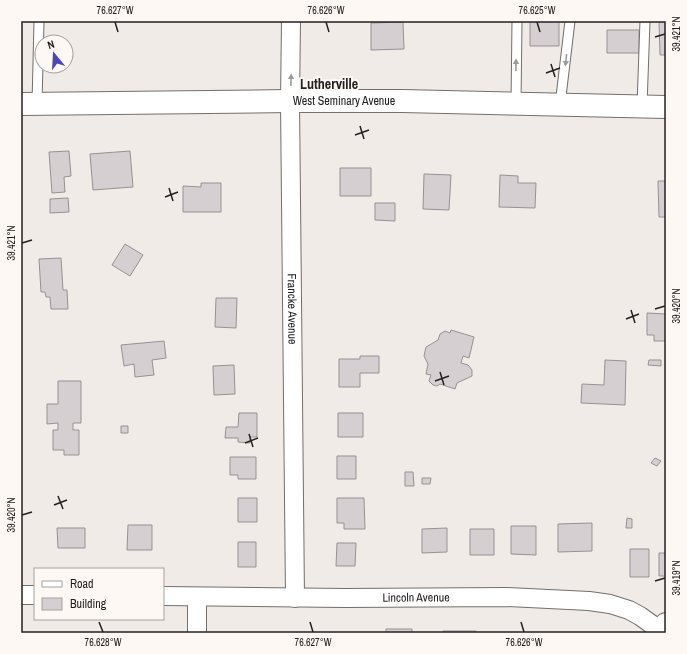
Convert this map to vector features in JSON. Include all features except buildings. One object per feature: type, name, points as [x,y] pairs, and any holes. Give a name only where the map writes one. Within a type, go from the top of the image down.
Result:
[{"type":"main road","name":"West Seminary Avenue","points":[[29,104],[402,101],[642,108],[666,107]]},
{"type":"street","name":"Francke Avenue","points":[[291,21],[290,101],[295,598]]},
{"type":"street","points":[[21,595],[34,595]]},
{"type":"street","name":"Lincoln Avenue","points":[[164,596],[295,598],[506,597],[589,601],[610,604],[629,610],[662,629]]},
{"type":"street","points":[[197,597],[197,633]]},
{"type":"lane","points":[[29,104],[39,21]]},
{"type":"lane","points":[[516,104],[517,21]]},
{"type":"lane","points":[[560,105],[570,21]]},
{"type":"lane","points":[[642,108],[645,21]]},
{"type":"district","name":"Lutherville","points":[[329,84]]}]
